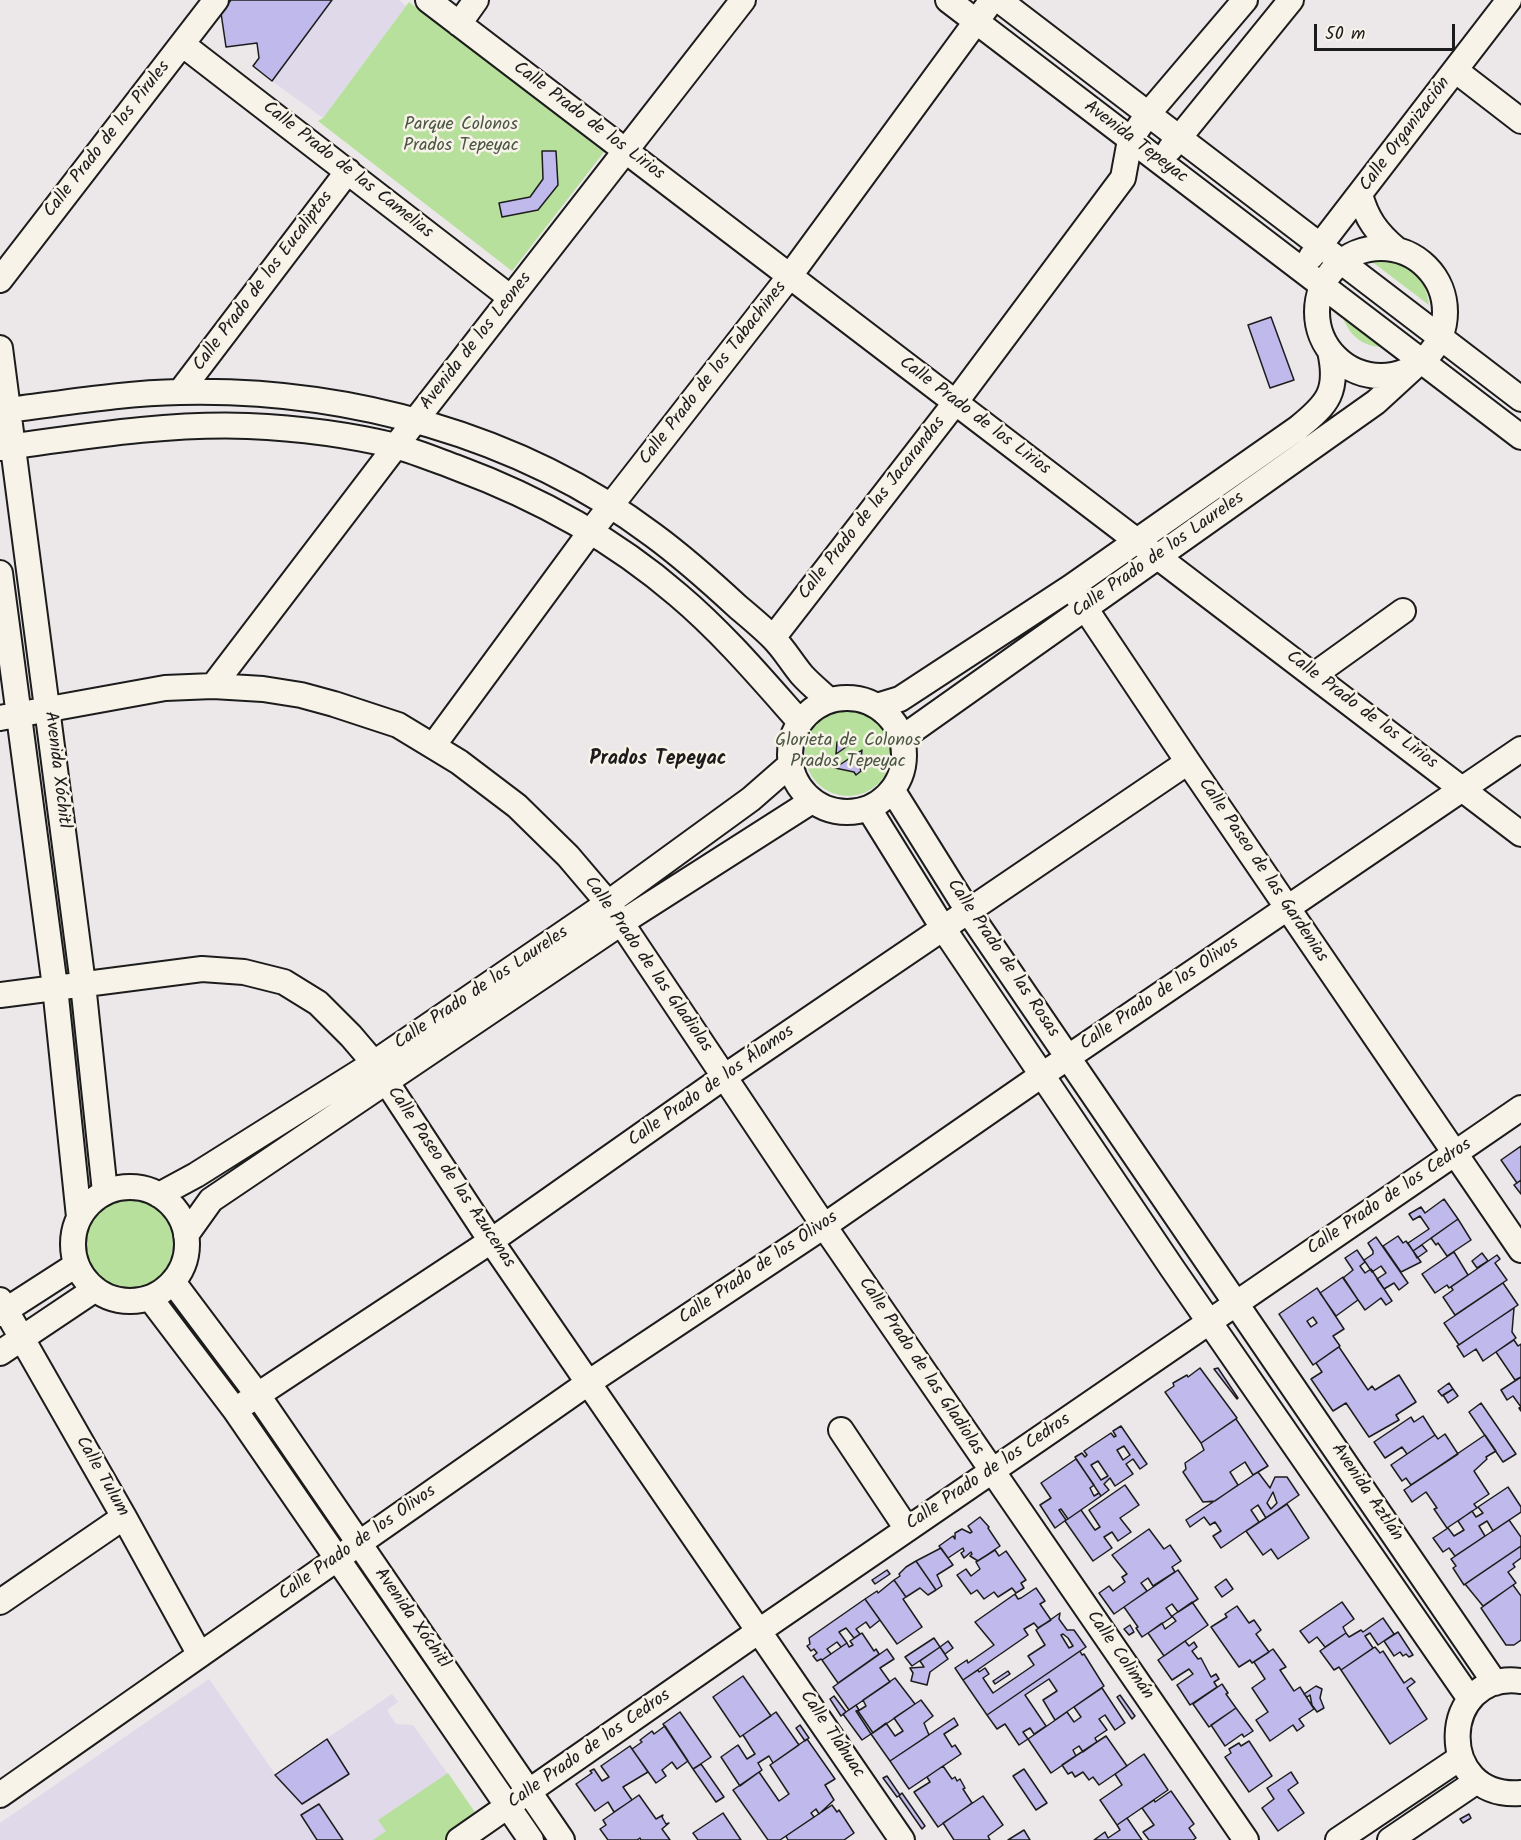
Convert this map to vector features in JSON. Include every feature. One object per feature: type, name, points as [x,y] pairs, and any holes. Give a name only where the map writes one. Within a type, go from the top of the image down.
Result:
[{"type":"street","name":"Calle Prado de los Pirules","points":[[0,280],[216,0]]},
{"type":"street","name":"Calle Prado de los Lirios","points":[[428,0],[1521,834]]},
{"type":"street","points":[[459,24],[476,0]]},
{"type":"street","name":"Avenida de los Leones","points":[[213,686],[415,421],[743,0]]},
{"type":"street","name":"Avenida Tepeyac","points":[[948,0],[1323,285],[1417,365],[1521,437]]},
{"type":"street","name":"Calle Prado de los Tabachines","points":[[433,746],[591,531],[789,276],[992,0]]},
{"type":"street","name":"Avenida Tepeyac","points":[[999,0],[1521,399]]},
{"type":"street","name":"Calle Prado de las Jacarandas","points":[[773,638],[955,403],[1123,178],[1130,140],[1148,114],[1245,0]]},
{"type":"street","name":"Calle Prado de las Jacarandas","points":[[1123,178],[1159,162],[1291,0]]},
{"type":"street","name":"Calle Organización","points":[[1302,269],[1509,0]]},
{"type":"street","name":"Calle Prado de las Camelias","points":[[182,44],[511,298]]},
{"type":"street","points":[[1455,70],[1521,121]]},
{"type":"street","name":"Calle Prado de los Eucaliptos","points":[[180,392],[348,171]]},
{"type":"street","points":[[1360,194],[1364,210],[1372,225],[1395,249]]},
{"type":"street","points":[[1367,249],[1395,249],[1425,265],[1439,283],[1445,304],[1444,327],[1436,347],[1417,365],[1400,374],[1374,376],[1350,368],[1330,351],[1320,330],[1319,296],[1328,276],[1341,261],[1367,249]]},
{"type":"street","name":"Avenida Xóchitl","points":[[0,348],[6,447],[48,709],[83,984],[105,1192]]},
{"type":"street","name":"Calle Prado de los Laureles","points":[[878,706],[900,699],[1071,587],[1298,428],[1322,408],[1330,392],[1333,379],[1330,351]]},
{"type":"street","name":"Calle Prado de los Laureles","points":[[902,738],[1376,402],[1417,365]]},
{"type":"street","points":[[4,410],[180,392],[237,393],[315,399],[415,421],[500,449],[572,484],[653,535],[699,572],[773,638],[803,676],[829,700]]},
{"type":"street","points":[[6,447],[153,429],[247,426],[313,432],[396,447],[485,478],[540,503],[591,531],[636,561],[716,629],[800,722]]},
{"type":"street","name":"Avenida Xóchitl","points":[[0,573],[9,717],[55,987],[79,1217]]},
{"type":"street","name":"Calle Paseo de las Gardenias","points":[[1071,587],[1521,1250]]},
{"type":"street","points":[[1314,675],[1403,612]]},
{"type":"street","name":"Calle Prado de las Gladiolas","points":[[9,717],[165,688],[213,686],[263,689],[301,695],[398,725],[459,762],[517,806],[568,856],[608,903],[824,1226],[992,1471]]},
{"type":"street","points":[[854,698],[878,706],[893,720],[902,738],[903,771],[893,790],[882,801],[869,808],[850,813],[840,812],[812,801],[798,784],[790,764],[791,742],[800,722],[818,705],[829,700],[854,698]]},
{"type":"street","name":"Calle Prado de los Olivos","points":[[0,1795],[588,1383],[824,1226],[1521,748]]},
{"type":"street","name":"Calle Prado de los Álamos","points":[[235,1410],[491,1241],[724,1077],[1188,762]]},
{"type":"street","name":"Calle Prado de los Laureles","points":[[186,1234],[211,1200],[380,1072],[751,799],[790,764]]},
{"type":"street","name":"Calle Prado de las Rosas","points":[[893,790],[968,911],[1237,1303]]},
{"type":"street","name":"Calle Prado de los Laureles","points":[[159,1195],[380,1072],[621,923],[812,801]]},
{"type":"street","name":"Calle Prado de las Rosas","points":[[869,808],[943,928],[1209,1322]]},
{"type":"street","name":"Calle Paseo de las Azucenas","points":[[0,995],[202,969],[244,972],[284,982],[318,1003],[351,1036],[380,1072],[491,1241],[759,1631]]},
{"type":"street","name":"Calle Prado de los Cedros","points":[[459,1840],[759,1631],[1521,1108]]},
{"type":"street","points":[[127,1186],[149,1190],[159,1195],[177,1212],[186,1234],[187,1245],[183,1264],[173,1282],[159,1294],[150,1298],[127,1302],[116,1300],[94,1290],[76,1265],[72,1246],[79,1217],[90,1202],[105,1192],[127,1186]]},
{"type":"street","points":[[2,1308],[76,1265]]},
{"type":"street","name":"Avenida Xóchitl","points":[[173,1282],[257,1394],[562,1840]]},
{"type":"street","points":[[0,1353],[94,1290]]},
{"type":"street","name":"Avenida Xóchitl","points":[[150,1298],[235,1410],[531,1840]]},
{"type":"street","name":"Avenida Aztlán","points":[[1237,1303],[1495,1683]]},
{"type":"street","name":"Calle Tulum","points":[[2,1308],[22,1338],[200,1655]]},
{"type":"street","name":"Avenida Aztlán","points":[[1209,1322],[1470,1700]]},
{"type":"street","points":[[841,1430],[907,1529]]},
{"type":"street","name":"Calle Colimán","points":[[992,1471],[1246,1840]]},
{"type":"street","points":[[0,1602],[124,1517]]},
{"type":"street","name":"Calle Tláhuac","points":[[759,1631],[902,1840]]},
{"type":"street","points":[[1521,1681],[1495,1683],[1481,1690],[1464,1708],[1456,1737],[1460,1758],[1477,1781],[1504,1793],[1521,1793]]},
{"type":"street","points":[[1338,1840],[1460,1758]]},
{"type":"street","points":[[1390,1840],[1477,1781]]},
{"type":"shaded area","points":[[332,0],[399,0],[406,6],[323,118],[272,81]]},
{"type":"shaded area","points":[[209,1679],[275,1774],[392,1694],[398,1702],[387,1710],[396,1724],[413,1725],[481,1821],[453,1840],[0,1840],[0,1823]]},
{"type":"green space","name":"Parque Colonos Prados Tepeyac","points":[[409,2],[604,152],[512,271],[318,121],[323,118]]},
{"type":"green space","points":[[1383,259],[1401,264],[1415,273],[1424,287],[1429,305],[1371,261]]},
{"type":"green space","points":[[1340,308],[1395,347],[1374,346],[1358,340],[1347,327]]},
{"type":"green space","name":"Glorieta de Colonos Prados Tepeyac","points":[[840,710],[856,710],[879,722],[888,736],[891,753],[888,770],[879,784],[856,796],[840,796],[824,789],[812,777],[805,761],[805,745],[812,729],[824,717]]},
{"type":"green space","points":[[128,1199],[145,1203],[160,1212],[169,1227],[173,1244],[169,1261],[160,1276],[145,1285],[128,1289],[111,1285],[96,1276],[87,1261],[83,1244],[87,1227],[96,1212],[111,1203]]},
{"type":"green space","points":[[448,1773],[481,1821],[453,1840],[373,1840],[386,1831],[378,1820]]},
{"type":"building","points":[[231,0],[332,0],[272,81],[253,66],[259,58],[257,43],[226,47],[221,13]]},
{"type":"building","points":[[542,151],[556,151],[558,185],[538,210],[502,217],[499,203],[530,197],[543,179]]},
{"type":"building","points":[[1271,317],[1294,380],[1270,388],[1248,325]]},
{"type":"building","points":[[837,742],[849,745],[836,754]]},
{"type":"building","points":[[862,750],[861,771],[856,775],[854,772],[835,768]]},
{"type":"building","points":[[1521,1146],[1521,1180],[1517,1183],[1501,1160]]},
{"type":"building","points":[[1521,1180],[1521,1194],[1514,1185]]},
{"type":"building","points":[[1444,1199],[1458,1219],[1413,1251],[1408,1243],[1429,1229],[1420,1216],[1413,1220],[1409,1214],[1421,1207],[1425,1213]]},
{"type":"building","points":[[1458,1219],[1471,1240],[1447,1256],[1438,1243],[1436,1245],[1431,1238]]},
{"type":"building","points":[[1398,1236],[1403,1243],[1406,1241],[1421,1262],[1401,1272],[1383,1246]]},
{"type":"building","points":[[1376,1237],[1408,1283],[1399,1290],[1394,1283],[1384,1289],[1377,1279],[1386,1273],[1381,1266],[1372,1272],[1364,1260],[1373,1254],[1368,1243]]},
{"type":"building","points":[[1422,1245],[1427,1251],[1417,1258],[1413,1251]]},
{"type":"building","points":[[1357,1250],[1365,1262],[1360,1266],[1365,1273],[1371,1269],[1392,1301],[1386,1305],[1381,1298],[1365,1310],[1343,1278],[1353,1270],[1345,1258]]},
{"type":"building","points":[[1454,1252],[1468,1275],[1449,1288],[1447,1285],[1435,1293],[1422,1274]]},
{"type":"building","points":[[1482,1253],[1488,1261],[1477,1268],[1472,1261]]},
{"type":"building","points":[[1497,1255],[1500,1259],[1495,1263],[1507,1280],[1455,1315],[1443,1297],[1453,1290],[1451,1287]]},
{"type":"building","points":[[1343,1277],[1358,1300],[1336,1316],[1320,1293]]},
{"type":"building","points":[[1503,1283],[1518,1305],[1459,1345],[1444,1323]]},
{"type":"building","points":[[1317,1288],[1344,1329],[1333,1336],[1340,1346],[1313,1365],[1279,1314]],"holes":[[[1313,1317],[1317,1323],[1311,1327],[1307,1321]]]},
{"type":"building","points":[[1514,1308],[1512,1332],[1516,1338],[1483,1361],[1476,1349],[1464,1357],[1457,1346]]},
{"type":"building","points":[[1514,1340],[1518,1346],[1521,1344],[1521,1377],[1515,1380],[1496,1352]]},
{"type":"building","points":[[1339,1347],[1368,1390],[1372,1386],[1375,1390],[1399,1375],[1416,1402],[1396,1415],[1399,1420],[1369,1437],[1346,1403],[1333,1411],[1311,1379],[1322,1372],[1316,1363]]},
{"type":"building","points":[[1200,1368],[1237,1418],[1201,1443],[1165,1392],[1174,1386],[1173,1383],[1187,1375],[1188,1377]]},
{"type":"building","points":[[1218,1368],[1238,1398],[1237,1399],[1214,1369]]},
{"type":"building","points":[[1521,1377],[1521,1407],[1513,1396],[1507,1400],[1501,1390]]},
{"type":"building","points":[[1449,1383],[1453,1389],[1442,1396],[1438,1391]]},
{"type":"building","points":[[1453,1389],[1458,1396],[1448,1403],[1443,1395]]},
{"type":"building","points":[[1481,1403],[1516,1454],[1503,1462],[1469,1412]]},
{"type":"building","points":[[1423,1416],[1435,1435],[1407,1454],[1402,1447],[1385,1458],[1374,1442],[1411,1417],[1414,1422]]},
{"type":"building","points":[[1236,1419],[1268,1466],[1253,1475],[1245,1462],[1230,1472],[1238,1485],[1215,1501],[1203,1502],[1183,1472],[1186,1469],[1185,1463],[1204,1450],[1201,1443]]},
{"type":"building","points":[[1121,1426],[1147,1464],[1140,1469],[1133,1459],[1126,1464],[1133,1474],[1115,1486],[1110,1478],[1104,1484],[1109,1490],[1101,1496],[1075,1457],[1082,1453],[1085,1457],[1087,1455],[1084,1451],[1111,1433],[1114,1437],[1116,1436],[1113,1431]],"holes":[[[1124,1446],[1130,1455],[1123,1460],[1117,1450]],[[1098,1461],[1108,1476],[1101,1480],[1091,1465]]]},
{"type":"building","points":[[1445,1434],[1458,1454],[1411,1485],[1406,1478],[1402,1481],[1391,1465],[1435,1435],[1438,1439]]},
{"type":"building","points":[[1485,1435],[1496,1451],[1486,1457],[1487,1459],[1474,1471],[1489,1494],[1474,1504],[1477,1508],[1447,1528],[1426,1492],[1412,1502],[1404,1490]]},
{"type":"building","points":[[1076,1459],[1094,1485],[1090,1488],[1094,1496],[1099,1493],[1101,1496],[1068,1519],[1061,1509],[1059,1510],[1066,1520],[1055,1528],[1040,1505],[1051,1498],[1041,1483]]},
{"type":"building","points":[[1258,1472],[1270,1488],[1275,1477],[1287,1477],[1299,1495],[1266,1518],[1258,1505],[1251,1510],[1259,1522],[1221,1548],[1213,1536],[1221,1531],[1215,1522],[1210,1525],[1204,1517],[1190,1527],[1186,1520]],"holes":[[[1273,1492],[1277,1503],[1271,1509],[1267,1503]]]},
{"type":"building","points":[[1125,1485],[1139,1505],[1120,1518],[1131,1532],[1118,1541],[1112,1532],[1104,1537],[1112,1548],[1093,1561],[1065,1521],[1081,1510],[1095,1530],[1100,1527],[1089,1510]]},
{"type":"building","points":[[1508,1487],[1521,1507],[1521,1512],[1493,1531],[1487,1521],[1479,1526],[1485,1536],[1455,1556],[1449,1548],[1443,1552],[1433,1538],[1448,1528],[1454,1536],[1464,1530],[1458,1521],[1472,1511],[1476,1517],[1483,1513],[1478,1507]]},
{"type":"building","points":[[1287,1504],[1309,1538],[1278,1559],[1271,1549],[1263,1555],[1246,1531]]},
{"type":"building","points":[[980,1517],[1000,1546],[978,1561],[970,1556],[971,1552],[964,1558],[961,1553],[964,1551],[963,1548],[948,1558],[939,1546],[953,1536],[955,1539],[955,1533],[962,1529],[972,1532],[968,1526]]},
{"type":"building","points":[[1509,1520],[1521,1537],[1521,1546],[1464,1585],[1453,1568],[1456,1566],[1451,1559]]},
{"type":"building","points":[[1149,1529],[1164,1549],[1170,1545],[1181,1561],[1172,1567],[1175,1572],[1153,1586],[1148,1578],[1141,1583],[1147,1591],[1114,1614],[1099,1593],[1109,1586],[1113,1591],[1125,1582],[1122,1577],[1127,1574],[1112,1555]]},
{"type":"building","points":[[1521,1546],[1521,1558],[1508,1572],[1516,1583],[1483,1606],[1465,1584]]},
{"type":"building","points":[[941,1548],[953,1565],[937,1575],[942,1586],[936,1590],[916,1561]]},
{"type":"building","points":[[995,1550],[999,1556],[1006,1551],[1026,1580],[1021,1583],[1024,1588],[1016,1593],[1012,1588],[998,1597],[994,1592],[984,1599],[977,1590],[971,1594],[957,1575],[966,1569],[971,1576],[980,1569],[976,1562]]},
{"type":"building","points":[[916,1561],[936,1590],[928,1595],[920,1588],[906,1597],[894,1580],[906,1567]]},
{"type":"building","points":[[887,1570],[890,1574],[875,1584],[872,1580]]},
{"type":"building","points":[[1178,1570],[1198,1599],[1178,1612],[1172,1604],[1166,1608],[1172,1617],[1142,1637],[1124,1607]]},
{"type":"building","points":[[1226,1579],[1233,1589],[1222,1597],[1215,1587]]},
{"type":"building","points":[[894,1580],[906,1597],[903,1599],[922,1627],[897,1644],[865,1599],[877,1591],[878,1593]]},
{"type":"building","points":[[1513,1585],[1521,1596],[1521,1640],[1514,1645],[1506,1645],[1481,1608]]},
{"type":"building","points":[[1036,1588],[1045,1601],[1040,1604],[1051,1620],[1038,1628],[1034,1623],[1024,1629],[1028,1635],[963,1680],[955,1668],[967,1660],[968,1663],[994,1645],[975,1622],[1015,1594],[1018,1599]]},
{"type":"building","points":[[865,1599],[880,1620],[870,1628],[866,1622],[856,1629],[860,1634],[854,1638],[846,1628],[839,1632],[847,1643],[841,1647],[837,1642],[827,1649],[831,1654],[817,1661],[813,1656],[817,1653],[814,1649],[811,1651],[807,1646],[810,1644],[809,1638]]},
{"type":"building","points":[[1192,1602],[1208,1625],[1164,1656],[1148,1633],[1162,1623],[1165,1629],[1176,1621],[1172,1616]]},
{"type":"building","points":[[1342,1602],[1354,1619],[1343,1627],[1346,1633],[1325,1647],[1317,1637],[1309,1643],[1300,1631]]},
{"type":"building","points":[[1237,1606],[1249,1623],[1254,1620],[1261,1630],[1256,1634],[1269,1652],[1252,1663],[1250,1660],[1239,1667],[1211,1627],[1227,1617],[1225,1614]]},
{"type":"building","points":[[1060,1613],[1059,1619],[1067,1630],[1074,1630],[1086,1647],[987,1715],[963,1680],[985,1668],[989,1674],[983,1678],[993,1693],[1034,1665],[1028,1656],[1045,1645],[1036,1630]],"holes":[[[1061,1635],[1068,1638],[1073,1646],[1069,1648]]]},
{"type":"building","points":[[1383,1618],[1394,1634],[1378,1645],[1370,1633],[1365,1636],[1373,1648],[1341,1670],[1339,1667],[1334,1670],[1320,1651],[1346,1633],[1349,1637],[1361,1630],[1363,1632]]},
{"type":"building","points":[[1130,1625],[1134,1632],[1129,1635],[1124,1629]]},
{"type":"building","points":[[1398,1632],[1413,1655],[1403,1656],[1400,1652],[1394,1656],[1384,1641]]},
{"type":"building","points":[[862,1633],[874,1651],[876,1649],[879,1654],[838,1683],[822,1660],[847,1643],[849,1647],[853,1645],[850,1641]]},
{"type":"building","points":[[934,1638],[940,1647],[912,1666],[905,1657]]},
{"type":"building","points":[[948,1641],[953,1648],[945,1654],[940,1647]]},
{"type":"building","points":[[1185,1641],[1189,1646],[1194,1642],[1197,1647],[1192,1651],[1198,1659],[1201,1658],[1211,1677],[1216,1674],[1219,1679],[1214,1682],[1217,1687],[1190,1705],[1177,1685],[1193,1674],[1189,1669],[1172,1680],[1158,1660]]},
{"type":"building","points":[[940,1647],[948,1659],[930,1672],[927,1685],[911,1681],[913,1673],[910,1668],[924,1667],[920,1661]]},
{"type":"building","points":[[1375,1647],[1380,1653],[1383,1651],[1404,1683],[1411,1678],[1415,1682],[1407,1688],[1427,1719],[1390,1744],[1341,1670]]},
{"type":"building","points":[[887,1649],[894,1659],[880,1668],[890,1682],[849,1710],[833,1687]]},
{"type":"building","points":[[1273,1649],[1286,1667],[1280,1670],[1294,1691],[1300,1687],[1314,1709],[1299,1719],[1304,1726],[1297,1731],[1293,1725],[1270,1741],[1256,1720],[1268,1712],[1252,1688],[1265,1679],[1254,1662]]},
{"type":"building","points":[[1080,1651],[1104,1686],[1055,1720],[1043,1700],[1057,1691],[1049,1679],[1025,1695],[1046,1726],[1034,1734],[1030,1728],[1023,1732],[1028,1739],[1019,1745],[1005,1724],[997,1729],[987,1715]]},
{"type":"building","points":[[1008,1671],[1010,1674],[995,1684],[993,1681]]},
{"type":"building","points":[[743,1676],[771,1716],[740,1737],[713,1697]]},
{"type":"building","points":[[895,1678],[915,1704],[873,1733],[858,1711],[866,1706],[863,1700]]},
{"type":"building","points":[[1222,1684],[1236,1708],[1209,1727],[1193,1704]]},
{"type":"building","points":[[1316,1686],[1322,1689],[1320,1698],[1324,1708],[1317,1712],[1312,1705],[1310,1695],[1307,1697],[1304,1694]]},
{"type":"building","points":[[1102,1688],[1125,1723],[1115,1730],[1105,1715],[1099,1719],[1107,1730],[1095,1738],[1097,1742],[1083,1752],[1079,1746],[1073,1750],[1076,1756],[1051,1773],[1028,1739],[1067,1712],[1074,1722],[1081,1717],[1074,1707]]},
{"type":"building","points":[[1120,1695],[1135,1716],[1132,1719],[1117,1697]]},
{"type":"building","points":[[834,1696],[846,1712],[841,1716],[830,1699]]},
{"type":"building","points":[[921,1700],[933,1716],[924,1723],[929,1735],[890,1761],[871,1734],[886,1723],[895,1736],[903,1731],[894,1718]]},
{"type":"building","points":[[856,1705],[859,1710],[856,1711],[871,1734],[862,1740],[843,1714]]},
{"type":"building","points":[[1236,1708],[1253,1731],[1244,1737],[1242,1734],[1225,1746],[1211,1725]]},
{"type":"building","points":[[680,1712],[711,1757],[693,1769],[663,1724]]},
{"type":"building","points":[[776,1712],[799,1745],[773,1763],[769,1756],[758,1763],[762,1770],[740,1786],[721,1757],[738,1745],[747,1759],[755,1754],[743,1735]]},
{"type":"building","points":[[954,1718],[958,1725],[944,1734],[952,1747],[955,1745],[961,1754],[909,1789],[890,1761]]},
{"type":"building","points":[[800,1725],[809,1738],[805,1741],[796,1728]]},
{"type":"building","points":[[665,1726],[688,1761],[677,1769],[672,1762],[662,1770],[666,1776],[656,1783],[632,1749],[652,1731],[654,1734]]},
{"type":"building","points":[[1106,1736],[1127,1766],[1099,1785],[1093,1777],[1089,1780],[1083,1772],[1075,1777],[1072,1772],[1068,1774],[1062,1765]]},
{"type":"building","points":[[327,1739],[349,1774],[302,1804],[275,1775]]},
{"type":"building","points":[[807,1739],[835,1779],[825,1785],[834,1800],[819,1814],[816,1809],[811,1813],[814,1817],[780,1840],[768,1840],[733,1790],[759,1772],[779,1801],[789,1794],[770,1765]]},
{"type":"building","points":[[1249,1741],[1272,1776],[1249,1792],[1225,1757],[1231,1753],[1229,1749],[1239,1743],[1241,1746]]},
{"type":"building","points":[[630,1746],[648,1772],[623,1787],[632,1800],[614,1812],[608,1802],[595,1811],[576,1784],[594,1769],[602,1781],[609,1777],[601,1766]]},
{"type":"building","points":[[1144,1754],[1168,1790],[1117,1825],[1100,1800],[1122,1785],[1115,1774]]},
{"type":"building","points":[[701,1764],[724,1797],[716,1802],[693,1769]]},
{"type":"building","points":[[943,1766],[952,1779],[955,1777],[957,1781],[960,1779],[972,1803],[938,1827],[914,1792],[930,1782],[927,1777]]},
{"type":"building","points":[[1024,1769],[1047,1803],[1036,1810],[1013,1776]]},
{"type":"building","points":[[1291,1772],[1298,1783],[1288,1790],[1304,1813],[1278,1831],[1262,1808],[1274,1799],[1267,1788]]},
{"type":"building","points":[[887,1776],[900,1795],[897,1797],[883,1778]]},
{"type":"building","points":[[1171,1791],[1194,1824],[1189,1828],[1196,1838],[1193,1840],[1149,1840],[1143,1832],[1154,1825],[1142,1808]]},
{"type":"building","points":[[902,1793],[925,1826],[922,1829],[899,1796]]},
{"type":"building","points":[[639,1795],[656,1819],[663,1815],[666,1824],[669,1823],[662,1829],[670,1840],[641,1840],[640,1838],[637,1840],[608,1840],[600,1829],[606,1825],[603,1820]]},
{"type":"building","points":[[983,1796],[1003,1825],[988,1836],[990,1840],[954,1840],[943,1823]]},
{"type":"building","points":[[319,1804],[343,1840],[317,1840],[301,1815]]},
{"type":"building","points":[[832,1805],[837,1812],[839,1810],[854,1833],[844,1840],[788,1840],[786,1836]]},
{"type":"building","points":[[723,1813],[741,1840],[698,1840],[693,1833]]},
{"type":"building","points":[[1469,1814],[1471,1818],[1463,1823],[1460,1819]]},
{"type":"building","points":[[1127,1818],[1142,1840],[1094,1840],[1105,1832],[1108,1838],[1120,1830],[1117,1825]]},
{"type":"building","points":[[1024,1830],[1030,1840],[1008,1840]]},
{"type":"district","name":"Prados Tepeyac","points":[[658,761]]}]
